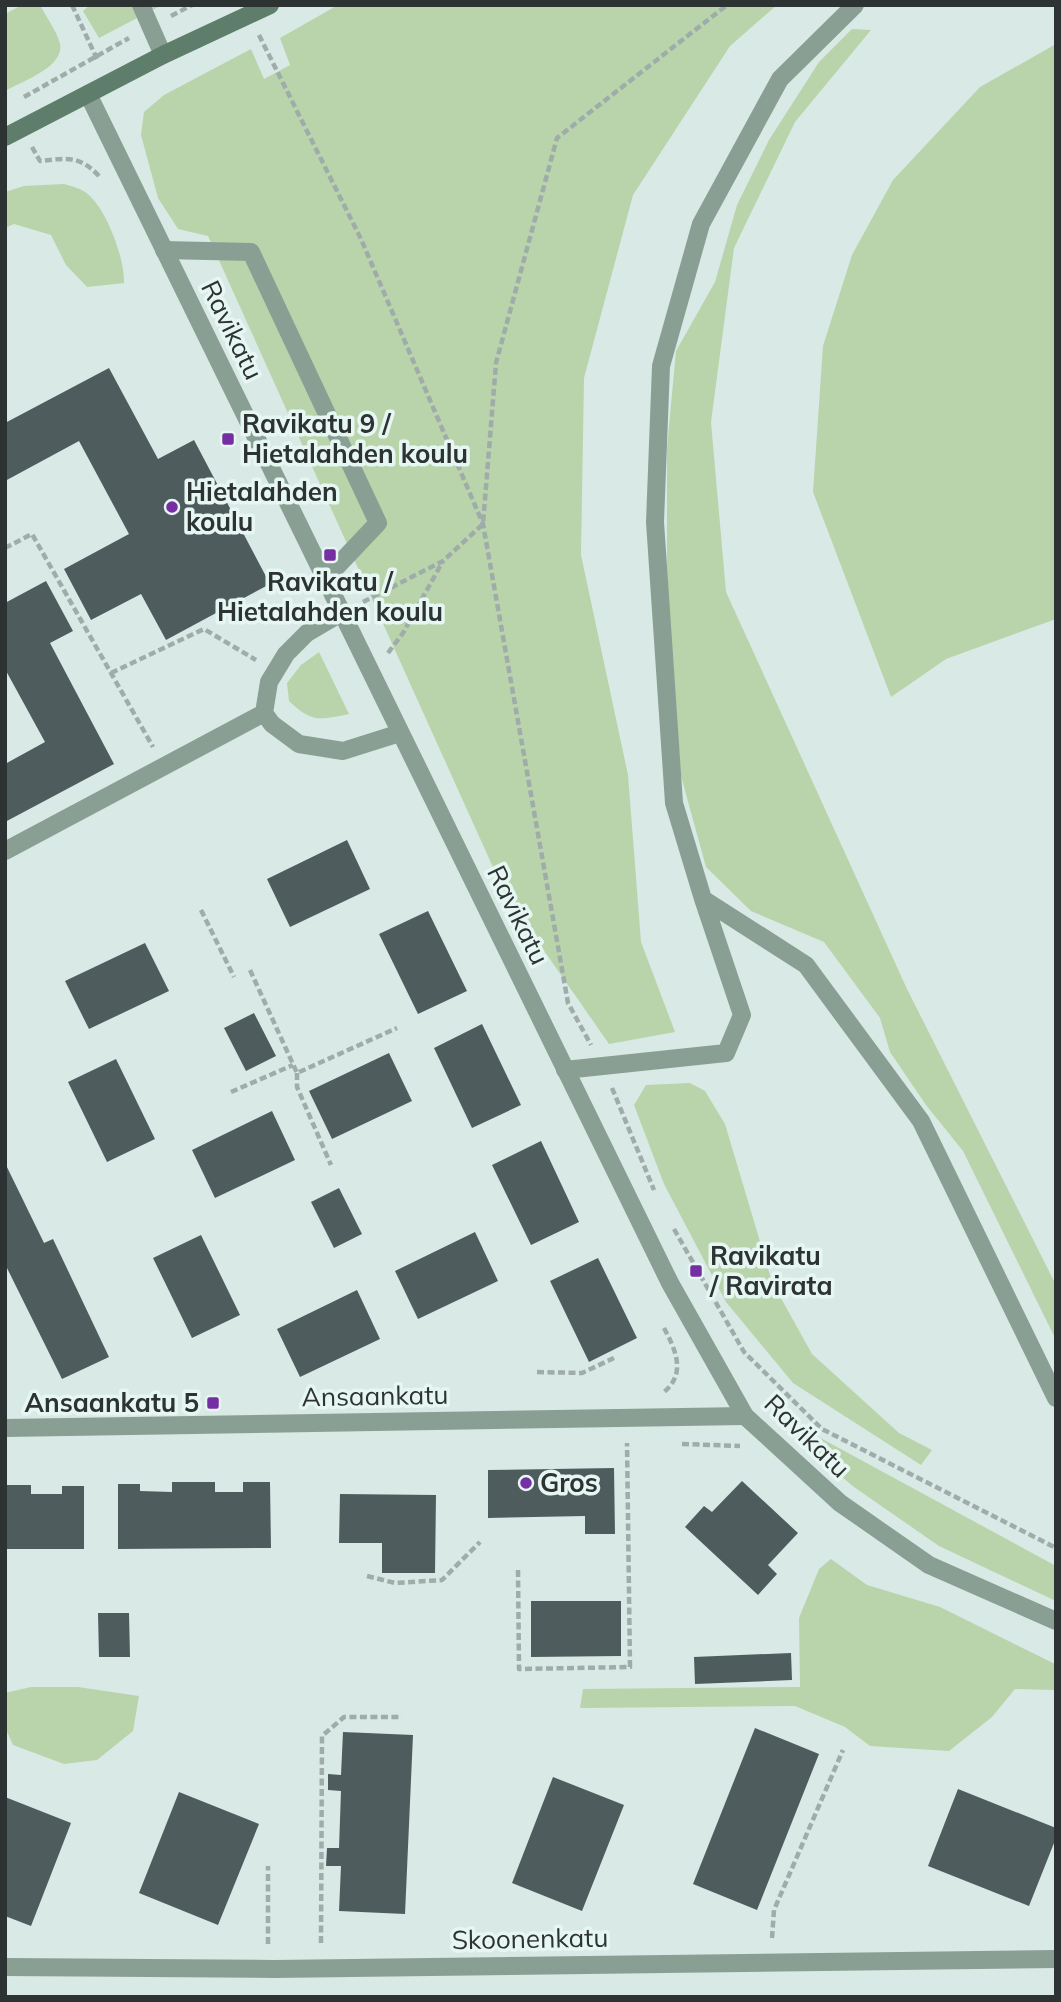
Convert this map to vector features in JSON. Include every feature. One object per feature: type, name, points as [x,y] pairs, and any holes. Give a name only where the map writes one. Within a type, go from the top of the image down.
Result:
[{"type":"main road","points":[[5,137],[163,55],[270,5]]},
{"type":"street","points":[[141,5],[163,55]]},
{"type":"street","points":[[565,1070],[726,1053],[742,1015],[674,803],[654,522],[661,366],[701,224],[780,79],[855,5]]},
{"type":"street","name":"Ravikatu","points":[[88,94],[670,1283],[745,1416],[840,1503],[929,1565],[1056,1621]]},
{"type":"street","points":[[164,250],[251,252],[378,523],[325,579]]},
{"type":"street","points":[[341,613],[307,632],[286,654],[269,682],[264,713],[272,724],[299,744],[343,751],[400,733]]},
{"type":"street","points":[[5,851],[264,713]]},
{"type":"street","points":[[703,899],[806,965],[920,1121],[1056,1398]]},
{"type":"street","name":"Ansaankatu","points":[[5,1428],[745,1416]]},
{"type":"street","name":"Skoonenkatu","points":[[5,1968],[274,1969],[1056,1959]]},
{"type":"path","points":[[72,5],[98,57],[88,94]]},
{"type":"path","points":[[20,98],[192,5]]},
{"type":"path","points":[[341,613],[443,561],[483,524],[496,363],[556,138],[727,5]]},
{"type":"path","points":[[250,16],[361,239],[483,524],[568,1003],[603,1068],[656,1193]]},
{"type":"path","points":[[5,548],[32,534],[164,766]]},
{"type":"path","points":[[368,667],[384,658],[402,633],[443,561]]},
{"type":"path","points":[[111,673],[204,629],[275,672]]},
{"type":"path","points":[[201,910],[234,977]]},
{"type":"path","points":[[250,970],[297,1073],[297,1087],[331,1165]]},
{"type":"path","points":[[297,1073],[397,1028]]},
{"type":"path","points":[[231,1092],[293,1065]]},
{"type":"path","points":[[673,1227],[744,1352],[822,1429],[1056,1548]]},
{"type":"path","points":[[537,1372],[582,1373],[614,1358]]},
{"type":"path","points":[[518,1570],[519,1669],[630,1667],[627,1443]]},
{"type":"path","points":[[367,1576],[394,1583],[442,1580],[480,1542]]},
{"type":"path","points":[[321,1943],[322,1736],[344,1717],[402,1717]]},
{"type":"path","points":[[772,1939],[774,1910],[843,1750]]},
{"type":"path","points":[[268,1866],[268,1944]]},
{"type":"green space","points":[[22,5],[40,5],[56,34],[60,52],[49,67],[5,91],[5,14]]},
{"type":"green space","points":[[90,5],[162,5],[99,38],[83,11]]},
{"type":"green space","points":[[338,5],[777,5],[730,46],[633,195],[584,378],[581,555],[628,775],[641,942],[675,1032],[609,1044],[506,896],[208,236],[178,229],[158,198],[141,135],[144,112],[164,95],[251,49],[264,79],[290,65],[280,38]]},
{"type":"green space","points":[[852,29],[871,30],[795,122],[734,248],[711,422],[726,592],[907,989],[1056,1285],[1056,1340],[963,1151],[926,1105],[890,1052],[880,1018],[824,942],[751,911],[706,867],[681,776],[667,594],[667,448],[676,351],[715,282],[737,205],[769,140],[819,62]]},
{"type":"green space","points":[[1056,44],[1056,619],[946,659],[891,697],[813,492],[823,346],[852,255],[893,180],[980,87]]},
{"type":"green space","points":[[64,184],[85,192],[100,209],[118,247],[124,283],[87,287],[66,265],[51,235],[14,224],[5,228],[5,192],[24,186]]},
{"type":"green space","points":[[319,652],[349,714],[316,718],[304,713],[289,701],[287,683],[301,665]]},
{"type":"green space","points":[[690,1083],[705,1091],[725,1124],[772,1282],[812,1354],[899,1433],[932,1450],[921,1465],[793,1383],[726,1302],[664,1184],[634,1105],[646,1085]]},
{"type":"green space","points":[[815,1435],[1056,1566],[1056,1601],[939,1546],[854,1487],[804,1445]]},
{"type":"green space","points":[[831,1559],[867,1585],[940,1607],[1053,1663],[1056,1665],[1056,1690],[1015,1689],[992,1717],[949,1751],[870,1746],[845,1727],[795,1706],[580,1708],[583,1689],[800,1687],[799,1618],[819,1569]]},
{"type":"green space","points":[[31,1687],[78,1687],[139,1696],[133,1731],[97,1760],[64,1764],[13,1745],[5,1727],[5,1693]]},
{"type":"building","name":"Hietalahden koulu","points":[[109,368],[158,459],[194,440],[270,584],[166,640],[141,594],[91,620],[64,569],[129,534],[79,441],[5,481],[5,423]]},
{"type":"building","points":[[46,581],[73,631],[50,643],[114,764],[5,822],[5,764],[45,742],[5,669],[5,603]]},
{"type":"building","points":[[347,840],[370,889],[290,927],[267,879]]},
{"type":"building","points":[[428,911],[467,991],[418,1014],[379,934]]},
{"type":"building","points":[[145,943],[169,991],[89,1029],[65,981]]},
{"type":"building","points":[[254,1013],[276,1056],[246,1071],[224,1028]]},
{"type":"building","points":[[482,1024],[521,1105],[472,1128],[434,1048]]},
{"type":"building","points":[[389,1053],[412,1101],[332,1139],[309,1091]]},
{"type":"building","points":[[116,1059],[155,1139],[107,1162],[68,1082]]},
{"type":"building","points":[[272,1111],[295,1160],[215,1198],[192,1150]]},
{"type":"building","points":[[541,1141],[579,1222],[531,1245],[492,1165]]},
{"type":"building","points":[[5,1163],[44,1243],[53,1239],[109,1357],[62,1379],[5,1264]]},
{"type":"building","points":[[339,1188],[362,1234],[334,1248],[311,1202]]},
{"type":"building","points":[[475,1232],[498,1281],[418,1319],[395,1271]]},
{"type":"building","points":[[201,1235],[240,1315],[192,1338],[153,1258]]},
{"type":"building","points":[[598,1258],[637,1338],[589,1362],[550,1281]]},
{"type":"building","points":[[357,1290],[380,1339],[300,1377],[277,1329]]},
{"type":"building","points":[[614,1468],[615,1534],[585,1534],[585,1516],[488,1518],[488,1470]]},
{"type":"building","points":[[742,1481],[798,1533],[768,1565],[777,1574],[758,1595],[685,1527],[704,1506],[712,1512]]},
{"type":"building","points":[[172,1482],[215,1482],[215,1492],[243,1492],[243,1482],[270,1482],[271,1548],[118,1549],[118,1484],[140,1484],[140,1491],[172,1492]]},
{"type":"building","points":[[5,1485],[31,1485],[31,1494],[62,1494],[62,1486],[84,1486],[84,1549],[5,1549]]},
{"type":"building","points":[[340,1494],[436,1495],[435,1573],[382,1573],[382,1543],[339,1543]]},
{"type":"building","points":[[531,1601],[621,1601],[621,1656],[531,1657]]},
{"type":"building","points":[[98,1613],[129,1613],[130,1657],[99,1657]]},
{"type":"building","points":[[791,1653],[792,1680],[695,1684],[694,1657]]},
{"type":"building","points":[[755,1728],[819,1754],[757,1910],[693,1884]]},
{"type":"building","points":[[343,1732],[413,1735],[405,1914],[339,1911],[341,1866],[326,1866],[327,1848],[339,1848],[341,1791],[328,1790],[328,1774],[341,1775]]},
{"type":"building","points":[[553,1777],[624,1805],[582,1911],[512,1883]]},
{"type":"building","points":[[958,1789],[1056,1828],[1056,1838],[1029,1906],[928,1866]]},
{"type":"building","points":[[179,1792],[259,1824],[218,1925],[139,1893]]},
{"type":"building","points":[[5,1797],[71,1823],[31,1926],[5,1916]]},
{"type":"place","name":"Ravikatu 9 / Hietalahden koulu","points":[[228,439]]},
{"type":"place","name":"Hietalahden koulu","points":[[172,507]]},
{"type":"place","name":"Ravikatu / Hietalahden koulu","points":[[330,555]]},
{"type":"place","name":"Ravikatu / Ravirata","points":[[696,1271]]},
{"type":"place","name":"Ansaankatu 5","points":[[213,1403]]},
{"type":"place","name":"Gros","points":[[526,1483]]}]
